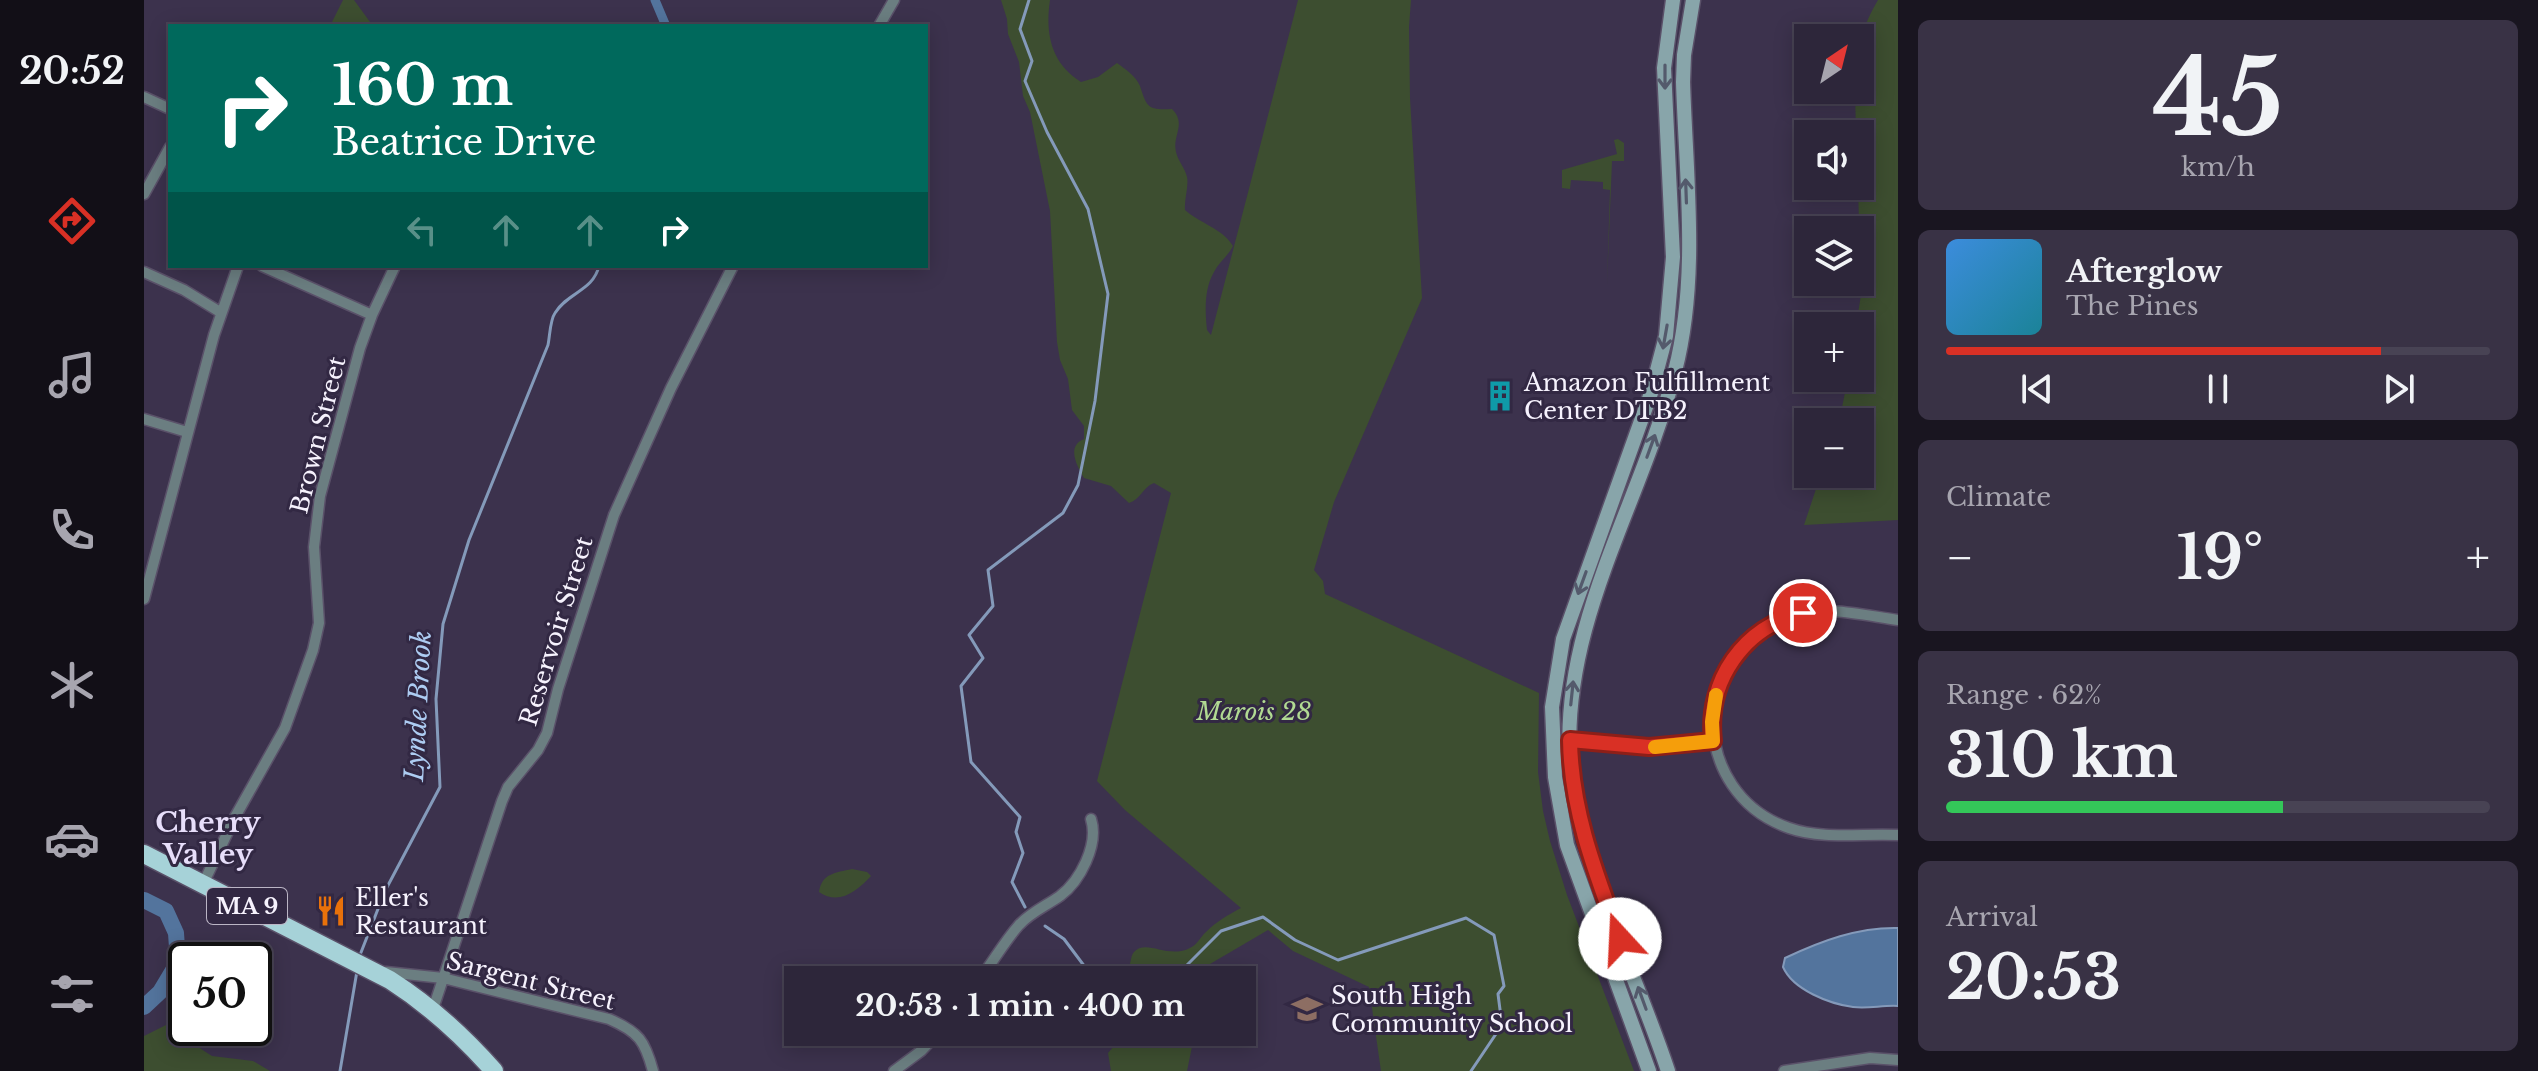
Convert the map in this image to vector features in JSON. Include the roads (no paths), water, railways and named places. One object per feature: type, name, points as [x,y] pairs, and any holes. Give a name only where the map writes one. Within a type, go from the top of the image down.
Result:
[{"type":"highway","name":"MA 9","points":[[144,854],[400,987],[472,1047],[494,1071]]},
{"type":"main road","points":[[1649,1071],[1567,845],[1558,804],[1552,739],[1554,681],[1563,639],[1651,393],[1666,336],[1673,257],[1664,75],[1673,0]]},
{"type":"main road","points":[[1668,1071],[1589,856],[1576,802],[1570,740],[1574,674],[1587,622],[1659,424],[1675,374],[1684,329],[1689,275],[1683,78],[1693,0]]},
{"type":"street","points":[[880,24],[894,0]]},
{"type":"street","points":[[144,97],[168,108]]},
{"type":"street","points":[[144,194],[168,151]]},
{"type":"street","points":[[144,599],[220,312],[237,268]]},
{"type":"street","points":[[266,268],[372,315]]},
{"type":"street","name":"Brown Street","points":[[203,884],[235,817],[285,728],[316,641],[319,623],[314,547],[318,508],[353,370],[372,315],[394,268]]},
{"type":"street","name":"Reservoir Street","points":[[432,1012],[507,790],[538,750],[549,728],[558,689],[622,493],[732,268]]},
{"type":"street","points":[[144,272],[184,290],[220,312]]},
{"type":"street","points":[[144,419],[187,432]]},
{"type":"street","points":[[1898,620],[1834,611],[1814,611],[1783,619],[1761,631],[1740,650],[1719,684],[1713,711],[1713,741],[1727,777],[1758,812],[1774,822],[1803,832],[1898,835]]},
{"type":"street","points":[[1552,739],[1649,747],[1713,741]]},
{"type":"street","points":[[989,966],[1023,920],[1064,893],[1079,874],[1090,847],[1091,819]]},
{"type":"street","name":"Sargent Street","points":[[362,965],[443,978],[609,1019],[623,1025],[644,1043],[653,1071]]},
{"type":"street","points":[[894,1071],[926,1046]]},
{"type":"street","points":[[1879,1071],[1880,1058]]},
{"type":"street","points":[[1784,1071],[1844,1061],[1898,1060]]},
{"type":"water","points":[[1898,928],[1898,1006],[1859,1007],[1834,1003],[1803,989],[1783,967],[1785,958],[1826,941],[1869,930]]},
{"type":"waterway","name":"Lynde Brook","points":[[655,0],[665,24]]},
{"type":"waterway","points":[[1025,907],[1012,882],[1023,853],[1016,832],[1020,817],[971,762],[961,686],[983,658],[969,635],[993,606],[988,570],[1063,513],[1078,485],[1095,401],[1108,294],[1088,209],[1047,132],[1025,81],[1032,61],[1020,29],[1029,0]]},
{"type":"waterway","name":"Lynde Brook","points":[[360,955],[385,891],[440,787],[436,699],[443,624],[469,540],[548,345],[553,316],[560,306],[591,281],[598,268]]},
{"type":"waterway","points":[[144,900],[166,911],[176,933],[178,962],[160,992],[144,1007]]},
{"type":"waterway","points":[[1186,966],[1221,931],[1263,917],[1295,940],[1338,960],[1466,918],[1494,935],[1504,986],[1498,994],[1502,1025],[1471,1071]]},
{"type":"waterway","points":[[1045,926],[1064,939],[1084,966]]},
{"type":"waterway","name":"Lynde Brook","points":[[340,1071],[357,971]]},
{"type":"place","name":"Amazon Fulfillment Center DTB2","points":[[1500,396]]},
{"type":"place","name":"Eller's Restaurant","points":[[331,911]]},
{"type":"place","name":"South High Community School","points":[[1307,1009]]},
{"type":"district","name":"Cherry Valley","points":[[208,838]]},
{"type":"park label","name":"Marois 28","points":[[1254,711]]}]
